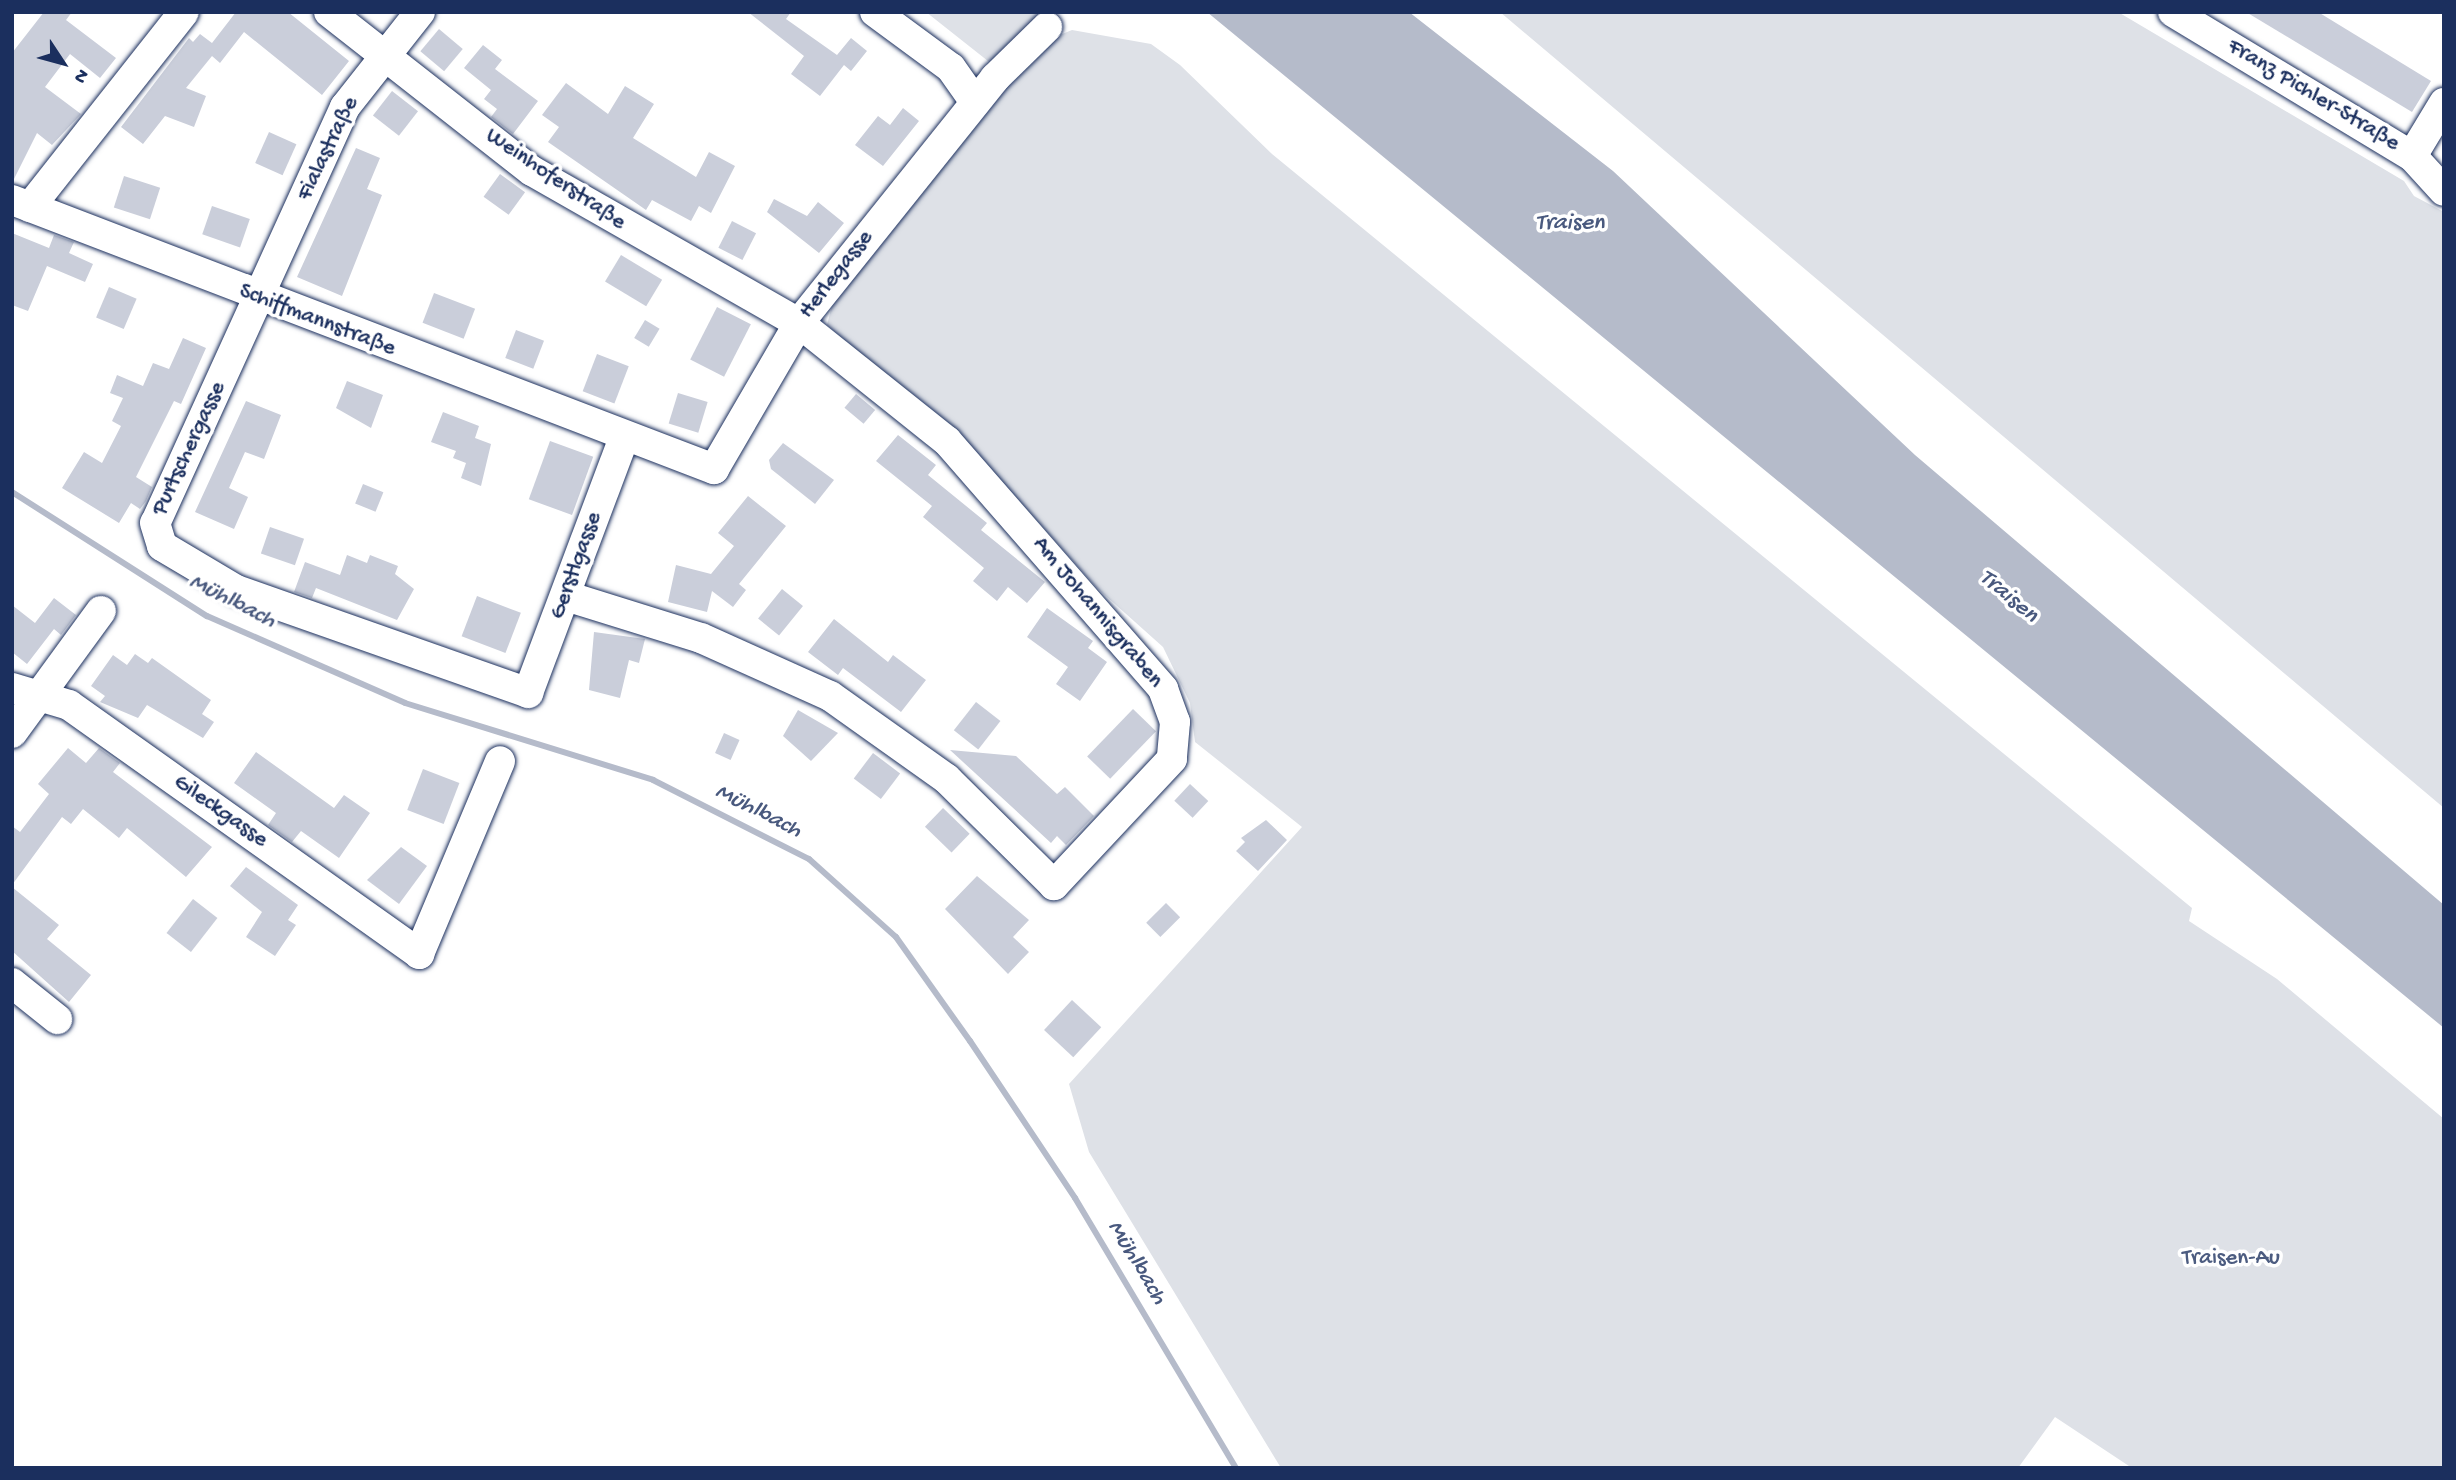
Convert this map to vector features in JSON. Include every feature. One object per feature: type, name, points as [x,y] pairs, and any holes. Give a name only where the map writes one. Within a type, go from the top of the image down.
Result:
[{"type":"street","points":[[21,204],[184,12]]},
{"type":"street","name":"Weinhoferstraße","points":[[329,12],[532,171],[799,323]]},
{"type":"street","name":"Fialastraße","points":[[260,299],[345,107],[420,12]]},
{"type":"street","points":[[875,12],[951,68],[975,102]]},
{"type":"street","name":"Franz Pichler-Straße","points":[[2173,12],[2412,156],[2444,191]]},
{"type":"street","name":"Herlegasse","points":[[624,438],[714,469],[799,323],[975,102],[1047,27]]},
{"type":"street","points":[[2412,156],[2444,103]]},
{"type":"street","name":"Schiffmannstraße","points":[[21,204],[260,299],[624,438]]},
{"type":"street","name":"Purtschergasse","points":[[260,299],[155,523],[162,546],[236,590],[528,693]]},
{"type":"street","name":"Am Johannisgraben","points":[[566,596],[701,638],[830,696],[947,779],[1054,885],[1159,779],[1172,759],[1175,722],[1149,670],[947,441],[799,323]]},
{"type":"street","name":"Gerstlgasse","points":[[528,693],[624,438]]},
{"type":"street","points":[[12,733],[41,697],[101,611]]},
{"type":"street","name":"Gileckgasse","points":[[12,688],[69,705],[419,954],[500,761]]},
{"type":"street","points":[[12,983],[57,1019]]},
{"type":"green space","points":[[926,12],[1061,12],[1039,20],[993,65]]},
{"type":"green space","points":[[1500,12],[2118,12],[2404,181],[2414,196],[2444,212],[2444,808]]},
{"type":"green space","name":"Traisen-Au","points":[[1072,30],[1151,44],[1180,65],[1272,154],[2192,908],[2189,921],[2277,979],[2444,1119],[2444,1468],[2132,1468],[2055,1417],[2018,1468],[1281,1468],[1089,1152],[1069,1084],[1302,827],[1195,742],[1190,703],[1163,647],[1097,588],[1009,489],[827,325],[835,294],[1040,43]]},
{"type":"water","name":"Traisen","points":[[1207,12],[1409,12],[1613,171],[1915,455],[2444,905],[2444,1028]]},
{"type":"building","points":[[44,12],[72,12],[66,20],[116,58],[100,78],[70,54],[45,87],[81,114],[52,145],[37,133],[12,183],[12,53]]},
{"type":"building","points":[[236,12],[288,12],[349,61],[322,95],[244,32],[220,63],[212,56],[186,88],[206,96],[194,127],[165,116],[143,144],[121,127],[189,38],[193,42],[200,34],[212,43]]},
{"type":"building","points":[[748,12],[791,12],[786,19],[837,55],[851,38],[867,51],[851,71],[844,65],[820,96],[791,74],[804,56]]},
{"type":"building","points":[[2246,12],[2318,12],[2431,81],[2412,112]]},
{"type":"building","points":[[439,29],[463,49],[444,71],[420,51]]},
{"type":"building","points":[[483,45],[502,60],[495,69],[538,101],[513,134],[491,117],[497,109],[484,99],[491,90],[464,68]]},
{"type":"building","points":[[566,83],[608,114],[625,86],[654,104],[633,138],[696,177],[709,152],[735,166],[711,213],[699,206],[691,221],[652,200],[646,210],[548,142],[559,127],[542,115]]},
{"type":"building","points":[[392,91],[418,111],[399,136],[373,115]]},
{"type":"building","points":[[903,108],[919,121],[883,166],[855,145],[878,116],[890,125]]},
{"type":"building","points":[[269,132],[296,144],[283,175],[255,163]]},
{"type":"building","points":[[356,148],[380,158],[367,189],[382,195],[342,296],[297,277]]},
{"type":"building","points":[[500,174],[525,192],[509,215],[484,197]]},
{"type":"building","points":[[124,176],[160,188],[150,219],[114,207]]},
{"type":"building","points":[[774,199],[807,216],[818,202],[844,223],[819,253],[767,212]]},
{"type":"building","points":[[212,206],[250,219],[240,247],[202,234]]},
{"type":"building","points":[[732,221],[756,233],[742,260],[718,248]]},
{"type":"building","points":[[12,233],[49,248],[54,235],[74,242],[69,253],[93,264],[85,282],[47,266],[28,311],[12,305]]},
{"type":"building","points":[[621,255],[662,280],[646,306],[605,282]]},
{"type":"building","points":[[109,287],[137,299],[124,329],[96,317]]},
{"type":"building","points":[[434,293],[475,309],[464,339],[423,323]]},
{"type":"building","points":[[717,307],[751,324],[724,377],[690,360]]},
{"type":"building","points":[[645,320],[660,329],[649,347],[634,338]]},
{"type":"building","points":[[516,330],[544,341],[533,369],[505,358]]},
{"type":"building","points":[[183,338],[206,348],[181,404],[174,401],[136,477],[152,487],[146,501],[140,509],[131,503],[119,523],[62,488],[84,452],[102,463],[121,426],[112,421],[123,398],[110,393],[117,375],[143,386],[153,363],[169,369]]},
{"type":"building","points":[[597,354],[629,366],[614,404],[583,391]]},
{"type":"building","points":[[347,381],[383,395],[371,428],[336,408]]},
{"type":"building","points":[[678,393],[708,402],[698,433],[669,424]]},
{"type":"building","points":[[856,394],[875,410],[864,424],[844,408]]},
{"type":"building","points":[[246,401],[281,415],[264,459],[245,452],[229,488],[248,497],[234,529],[195,512]]},
{"type":"building","points":[[443,412],[479,426],[475,438],[491,444],[481,486],[461,478],[466,463],[453,458],[456,451],[431,442]]},
{"type":"building","points":[[898,435],[936,465],[928,475],[987,523],[981,530],[1045,582],[1027,603],[1008,587],[997,601],[973,581],[984,568],[923,517],[932,506],[876,461]]},
{"type":"building","points":[[550,441],[593,457],[572,515],[529,499]]},
{"type":"building","points":[[783,443],[834,480],[815,504],[771,469],[769,460]]},
{"type":"building","points":[[363,484],[383,492],[376,512],[355,503]]},
{"type":"building","points":[[748,496],[786,526],[739,584],[746,590],[733,607],[712,591],[707,612],[668,602],[676,565],[711,574],[734,546],[718,533]]},
{"type":"building","points":[[270,527],[304,539],[295,565],[261,553]]},
{"type":"building","points":[[347,555],[367,563],[370,555],[398,566],[395,574],[414,589],[397,620],[316,588],[312,598],[294,592],[305,562],[340,575]]},
{"type":"building","points":[[782,589],[803,606],[779,636],[758,619]]},
{"type":"building","points":[[477,596],[521,613],[505,653],[462,636]]},
{"type":"building","points":[[54,598],[76,615],[61,635],[54,629],[27,664],[12,652],[12,605],[35,623]]},
{"type":"building","points":[[1047,608],[1093,641],[1088,648],[1107,662],[1080,701],[1056,684],[1068,667],[1027,637]]},
{"type":"building","points":[[834,619],[888,662],[893,655],[926,680],[901,712],[843,668],[838,675],[808,652]]},
{"type":"building","points":[[594,632],[645,639],[639,663],[629,660],[620,698],[589,690]]},
{"type":"building","points":[[135,654],[148,663],[152,658],[211,700],[202,714],[214,722],[203,738],[147,705],[138,718],[100,702],[105,696],[91,686],[113,655],[127,665]]},
{"type":"building","points":[[976,702],[1000,721],[978,749],[954,730]]},
{"type":"building","points":[[1133,709],[1156,731],[1110,779],[1087,756]]},
{"type":"building","points":[[798,710],[838,733],[811,761],[783,736]]},
{"type":"building","points":[[724,733],[740,740],[731,760],[715,753]]},
{"type":"building","points":[[68,748],[86,763],[99,748],[120,763],[113,772],[212,847],[186,877],[127,828],[119,838],[83,809],[71,824],[62,817],[12,885],[12,826],[20,832],[49,794],[38,784]]},
{"type":"building","points":[[950,750],[1016,756],[1057,794],[1065,787],[1094,816],[1066,845],[1057,836],[1051,843]]},
{"type":"building","points":[[256,752],[334,808],[344,795],[370,813],[339,858],[301,831],[292,842],[268,825],[276,813],[234,783]]},
{"type":"building","points":[[873,753],[900,773],[881,799],[854,779]]},
{"type":"building","points":[[423,769],[459,783],[444,824],[407,810]]},
{"type":"building","points":[[1190,784],[1208,801],[1193,818],[1174,801]]},
{"type":"building","points":[[943,808],[970,834],[952,852],[925,827]]},
{"type":"building","points":[[1266,820],[1287,840],[1258,871],[1236,851],[1245,842],[1241,838]]},
{"type":"building","points":[[401,847],[427,866],[399,904],[367,880]]},
{"type":"building","points":[[246,867],[298,905],[288,920],[296,925],[275,956],[246,937],[262,912],[230,886]]},
{"type":"building","points":[[977,876],[1029,920],[1013,937],[1029,952],[1008,974],[945,909]]},
{"type":"building","points":[[12,887],[59,925],[47,939],[91,975],[69,1002],[12,951]]},
{"type":"building","points":[[193,899],[217,918],[191,952],[167,933]]},
{"type":"building","points":[[1166,903],[1180,917],[1160,937],[1146,923]]},
{"type":"building","points":[[1072,1000],[1101,1027],[1073,1057],[1044,1030]]},
{"type":"waterway","name":"Mühlbach","points":[[12,492],[207,616],[405,703],[653,780],[809,859],[896,937],[970,1041],[1075,1198],[1236,1468]]}]
